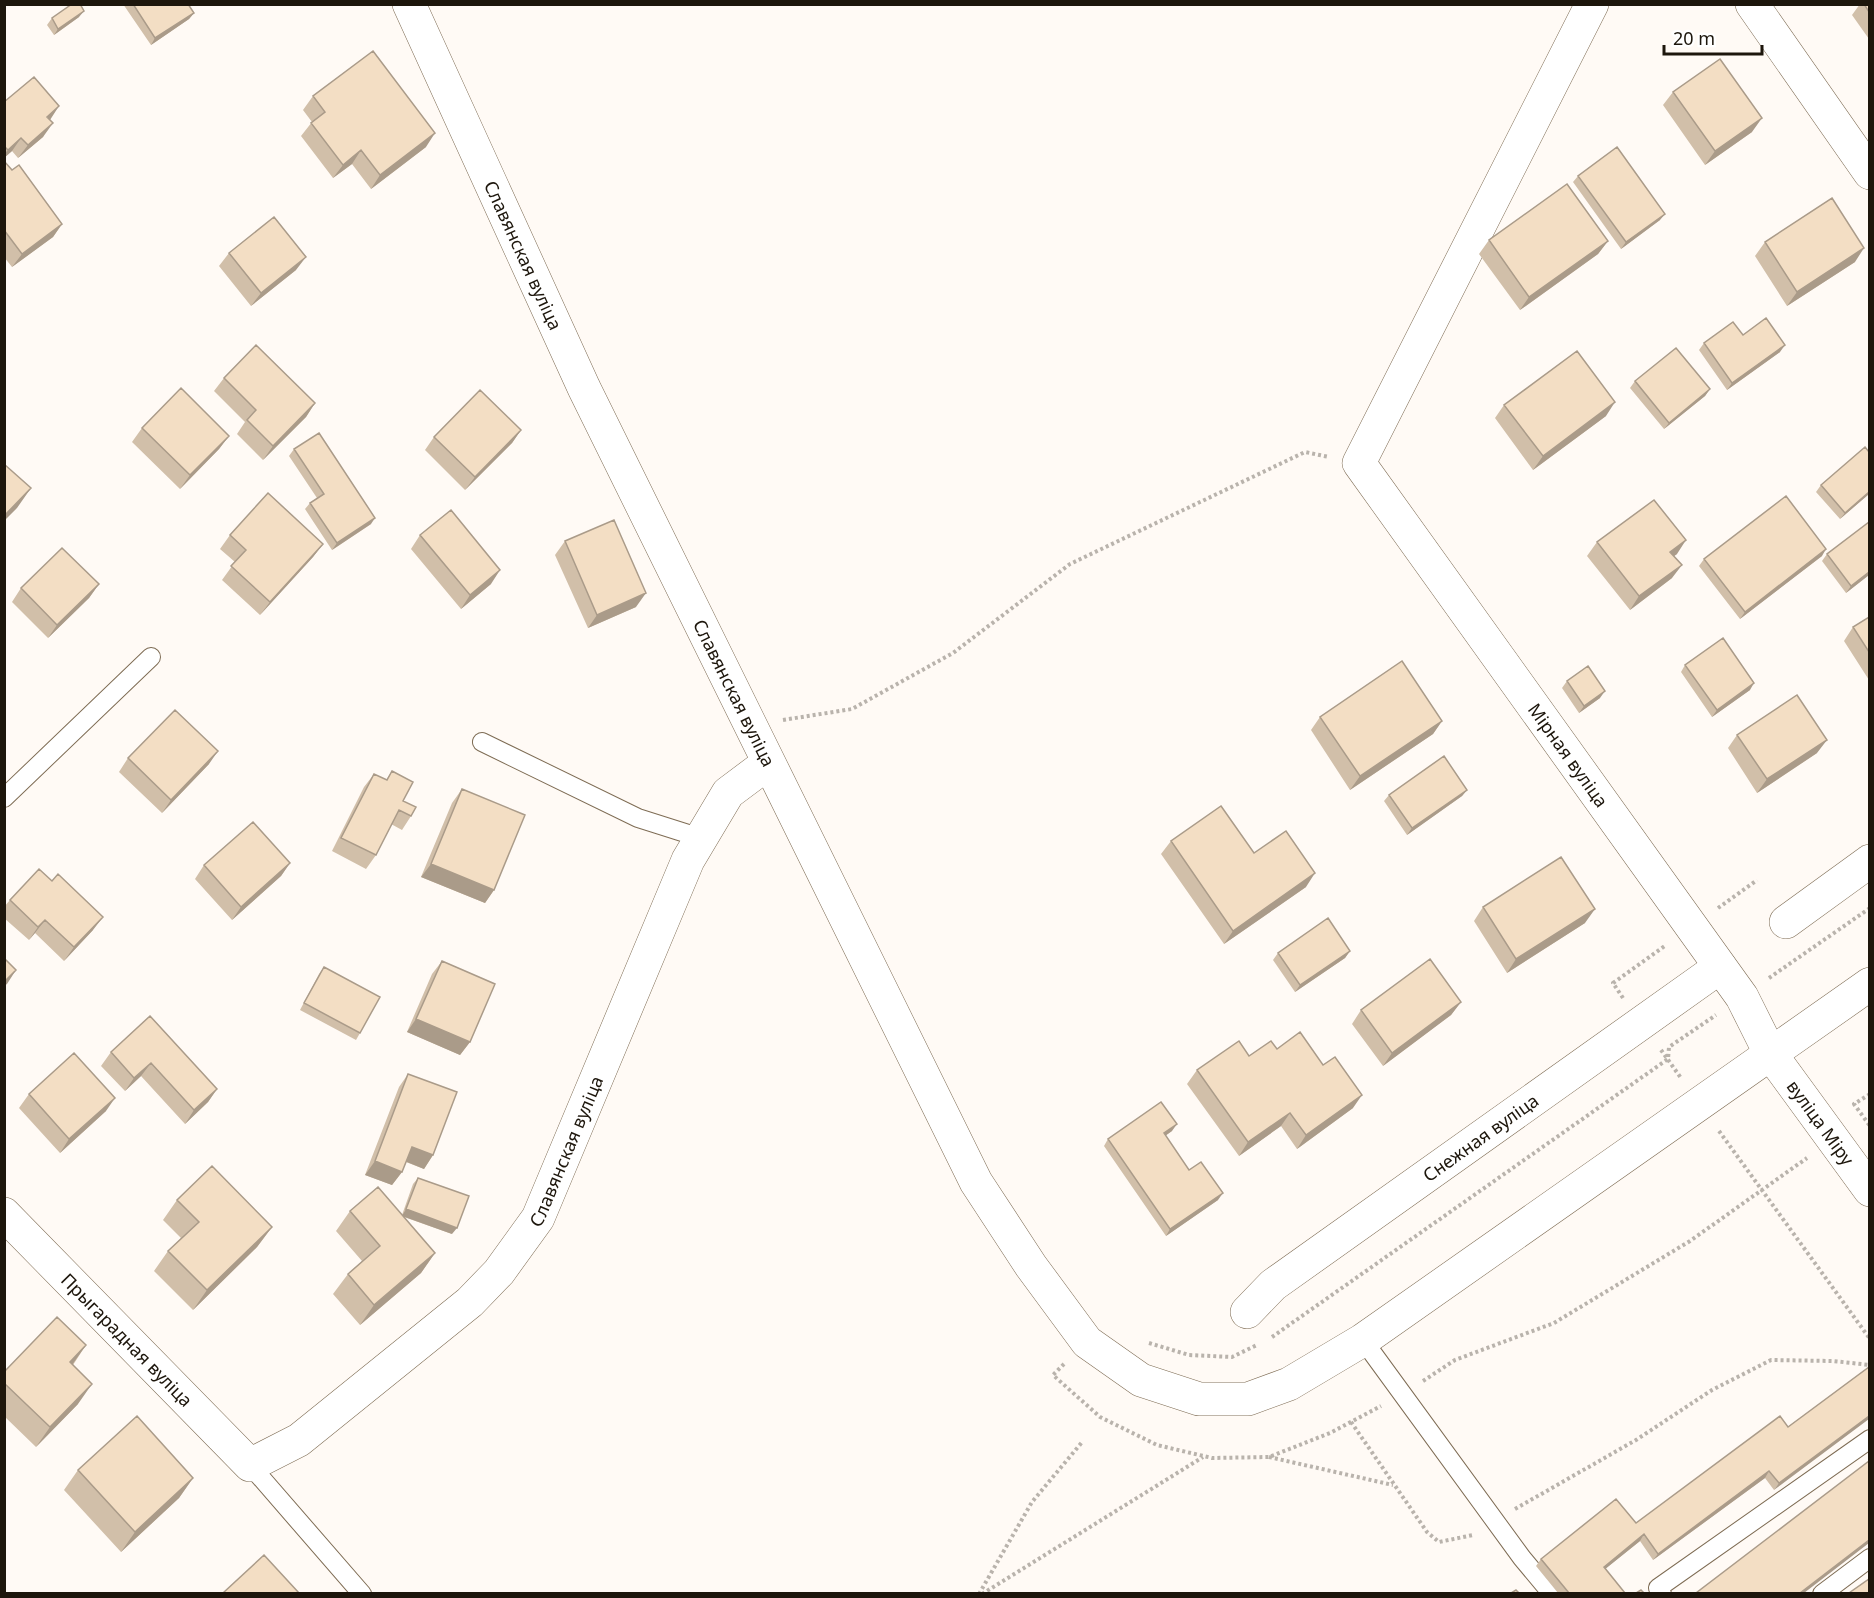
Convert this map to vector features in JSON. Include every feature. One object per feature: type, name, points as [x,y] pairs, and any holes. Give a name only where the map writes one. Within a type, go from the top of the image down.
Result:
[{"type":"street","name":"Славянская вуліца","points":[[250,1465],[299,1440],[470,1302],[499,1272],[538,1218],[688,860],[728,793],[768,763],[584,388],[409,4]]},
{"type":"street","points":[[1359,463],[1592,4]]},
{"type":"street","points":[[1752,4],[1869,173]]},
{"type":"street","name":"Мірная вуліца","points":[[1359,463],[1742,997],[1770,1053]]},
{"type":"street","points":[[768,763],[976,1182],[1031,1266],[1087,1342],[1141,1380],[1199,1399],[1248,1399],[1289,1384],[1363,1340],[1869,984]]},
{"type":"street","points":[[1786,922],[1869,861]]},
{"type":"street","name":"Снежная вуліца","points":[[1247,1312],[1273,1285],[1720,968]]},
{"type":"street","name":"вуліца Міру","points":[[1770,1053],[1869,1190]]},
{"type":"street","name":"Прыгарадная вуліца","points":[[4,1214],[250,1465]]},
{"type":"lane","points":[[4,798],[151,657]]},
{"type":"lane","points":[[482,742],[638,818],[701,838]]},
{"type":"lane","points":[[1363,1340],[1495,1522],[1552,1593]]},
{"type":"lane","points":[[1662,1593],[1658,1588],[1869,1439]]},
{"type":"lane","points":[[250,1465],[362,1593]]},
{"type":"lane","points":[[1822,1593],[1869,1558]]},
{"type":"path","points":[[750,726],[852,709],[953,653],[1070,564],[1305,452],[1359,463]]},
{"type":"path","points":[[1712,912],[1756,880]]},
{"type":"path","points":[[1669,943],[1613,983],[1869,1339]]},
{"type":"path","points":[[1869,1094],[1854,1104],[1869,1126]]},
{"type":"path","points":[[1269,1457],[1351,1422],[1401,1395],[1455,1360],[1554,1323],[1690,1241],[1864,1118]]},
{"type":"path","points":[[1351,1422],[1427,1532],[1439,1542],[1469,1538],[1636,1440],[1712,1390],[1771,1360],[1869,1365]]},
{"type":"path","points":[[1053,1375],[1100,1417],[1157,1445],[1203,1457],[1269,1457],[1393,1485]]},
{"type":"path","points":[[981,1593],[1032,1502],[1083,1442]]},
{"type":"path","points":[[981,1593],[1203,1457]]},
{"type":"building","points":[[72,4],[80,4],[84,11],[58,29],[52,18]]},
{"type":"building","points":[[133,4],[188,4],[194,13],[155,38]]},
{"type":"building","points":[[373,51],[435,133],[380,175],[361,150],[343,165],[311,123],[325,112],[313,96]]},
{"type":"building","points":[[1720,59],[1762,118],[1715,151],[1673,92]]},
{"type":"building","points":[[34,77],[59,106],[47,117],[53,123],[28,145],[21,138],[8,150],[4,146],[4,102]]},
{"type":"building","points":[[1617,147],[1665,214],[1626,242],[1578,176]]},
{"type":"building","points":[[4,161],[12,170],[19,165],[62,224],[22,254],[4,230]]},
{"type":"building","points":[[1567,184],[1608,241],[1529,297],[1489,240]]},
{"type":"building","points":[[1832,198],[1864,248],[1797,292],[1765,242]]},
{"type":"building","points":[[274,217],[306,257],[261,293],[229,253]]},
{"type":"building","points":[[1766,318],[1785,345],[1732,383],[1704,343],[1733,322],[1743,335]]},
{"type":"building","points":[[256,345],[315,403],[273,446],[247,420],[256,410],[224,378]]},
{"type":"building","points":[[1676,348],[1710,389],[1669,423],[1635,381]]},
{"type":"building","points":[[1577,351],[1615,402],[1543,456],[1504,405]]},
{"type":"building","points":[[181,388],[229,436],[190,475],[142,428]]},
{"type":"building","points":[[480,390],[521,430],[475,477],[434,437]]},
{"type":"building","points":[[319,433],[375,518],[337,543],[310,503],[324,494],[294,449]]},
{"type":"building","points":[[1865,447],[1869,452],[1869,492],[1845,513],[1821,485]]},
{"type":"building","points":[[4,464],[31,488],[4,516]]},
{"type":"building","points":[[268,493],[323,544],[270,602],[231,566],[246,550],[230,535]]},
{"type":"building","points":[[1786,496],[1826,549],[1745,612],[1704,559]]},
{"type":"building","points":[[1654,500],[1686,540],[1670,552],[1682,565],[1639,596],[1597,542]]},
{"type":"building","points":[[451,510],[500,570],[470,595],[420,535]]},
{"type":"building","points":[[614,520],[646,593],[597,615],[565,541]]},
{"type":"building","points":[[1869,522],[1869,572],[1851,586],[1827,554]]},
{"type":"building","points":[[62,548],[99,584],[57,625],[21,588]]},
{"type":"building","points":[[1869,617],[1869,652],[1853,627]]},
{"type":"building","points":[[1723,638],[1754,683],[1717,710],[1685,665]]},
{"type":"building","points":[[1402,661],[1442,721],[1360,776],[1320,717]]},
{"type":"building","points":[[1588,666],[1605,691],[1584,706],[1567,681]]},
{"type":"building","points":[[1797,695],[1827,740],[1767,779],[1737,735]]},
{"type":"building","points":[[175,710],[218,751],[171,800],[128,758]]},
{"type":"building","points":[[1444,756],[1467,790],[1412,828],[1389,795]]},
{"type":"building","points":[[392,771],[413,782],[403,801],[416,807],[411,816],[399,810],[376,855],[341,838],[374,774],[387,780]]},
{"type":"building","points":[[462,789],[525,815],[494,890],[431,864]]},
{"type":"building","points":[[1221,806],[1254,853],[1286,831],[1315,873],[1233,931],[1171,841]]},
{"type":"building","points":[[253,822],[290,863],[241,907],[204,865]]},
{"type":"building","points":[[1561,857],[1595,909],[1516,959],[1483,907]]},
{"type":"building","points":[[39,869],[52,881],[58,874],[103,917],[74,947],[45,920],[38,927],[10,900]]},
{"type":"building","points":[[1328,918],[1350,951],[1300,985],[1278,953]]},
{"type":"building","points":[[4,958],[16,970],[4,982]]},
{"type":"building","points":[[1430,959],[1461,1002],[1392,1053],[1361,1010]]},
{"type":"building","points":[[442,961],[495,984],[470,1042],[416,1019]]},
{"type":"building","points":[[324,967],[380,997],[360,1033],[304,1003]]},
{"type":"building","points":[[150,1016],[217,1089],[194,1110],[151,1063],[134,1078],[111,1052]]},
{"type":"building","points":[[1300,1032],[1323,1065],[1335,1057],[1362,1095],[1306,1135],[1290,1113],[1248,1142],[1197,1070],[1239,1041],[1249,1056],[1271,1041],[1277,1049]]},
{"type":"building","points":[[74,1053],[115,1098],[69,1139],[29,1094]]},
{"type":"building","points":[[408,1074],[457,1092],[433,1155],[412,1147],[402,1172],[375,1161]]},
{"type":"building","points":[[1161,1102],[1177,1124],[1164,1133],[1189,1170],[1201,1162],[1223,1193],[1170,1229],[1108,1139]]},
{"type":"building","points":[[212,1166],[272,1227],[207,1290],[168,1251],[199,1222],[177,1200]]},
{"type":"building","points":[[418,1178],[469,1196],[457,1228],[406,1209]]},
{"type":"building","points":[[378,1187],[435,1253],[374,1305],[348,1274],[380,1246],[350,1211]]},
{"type":"building","points":[[57,1317],[86,1345],[70,1362],[92,1384],[50,1427],[4,1383],[4,1372]]},
{"type":"building","points":[[1869,1367],[1869,1416],[1779,1483],[1769,1471],[1658,1554],[1644,1534],[1604,1567],[1625,1593],[1569,1593],[1541,1559],[1616,1499],[1636,1523],[1780,1416],[1788,1427]]},
{"type":"building","points":[[137,1416],[193,1478],[135,1532],[78,1470]]},
{"type":"building","points":[[1869,1461],[1869,1540],[1800,1593],[1696,1593]]},
{"type":"building","points":[[264,1555],[299,1593],[223,1593]]},
{"type":"building","points":[[1869,1579],[1869,1593],[1849,1593]]}]
